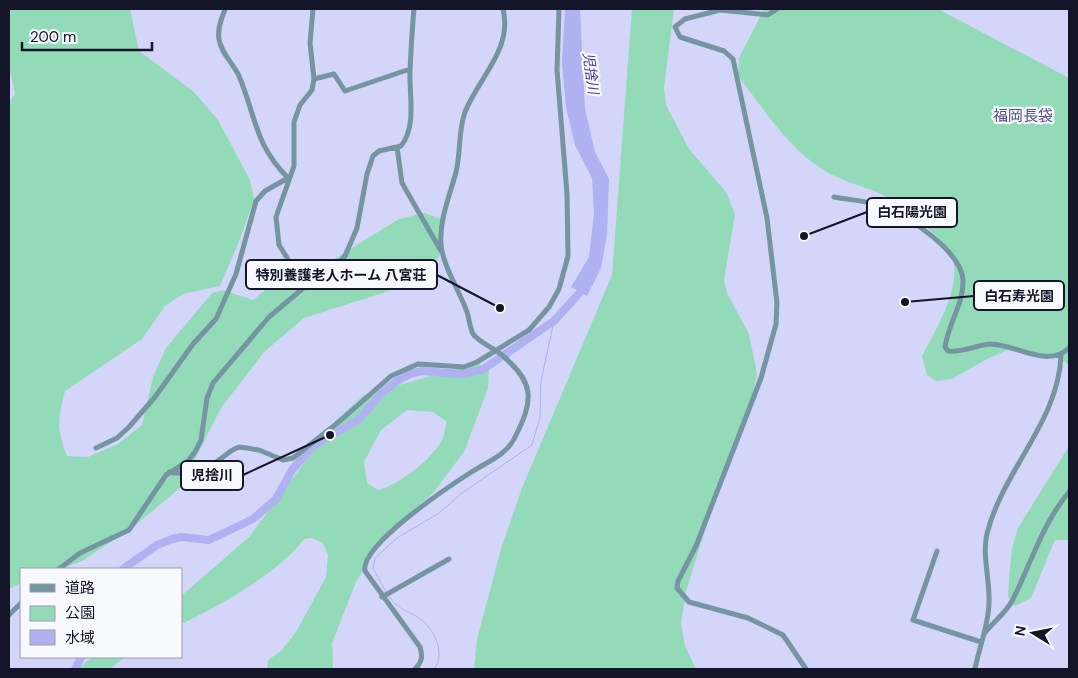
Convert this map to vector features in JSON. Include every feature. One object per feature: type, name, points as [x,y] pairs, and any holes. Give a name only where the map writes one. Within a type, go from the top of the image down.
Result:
[{"type":"street","points":[[225,9],[219,27],[219,38],[223,50],[238,75],[256,132],[275,166],[288,178]]},
{"type":"street","points":[[313,9],[310,43],[314,79],[312,90],[300,105],[294,122],[294,166],[288,178],[276,216],[280,250],[293,266],[331,271]]},
{"type":"street","points":[[60,568],[80,553],[129,530],[169,472],[187,462],[198,447],[201,440],[207,398],[218,377],[269,316],[306,285],[331,271],[345,256],[354,236],[372,156],[379,151],[397,147],[404,141],[411,113],[410,69],[414,9]]},
{"type":"street","points":[[442,252],[441,239],[444,219],[456,172],[463,120],[478,87],[502,46],[505,19],[503,9]]},
{"type":"street","points":[[169,472],[186,475],[196,472],[210,467],[240,447],[259,450],[283,460],[293,458],[340,421],[391,376],[418,364],[464,366],[497,352],[530,330],[549,307],[567,264],[567,194],[557,70],[559,9]]},
{"type":"street","points":[[777,9],[768,15],[720,10],[685,19],[674,27],[680,37],[724,51],[733,60],[767,218],[777,303],[774,334],[761,378],[696,546],[678,581],[677,588],[689,602],[748,618],[783,635],[806,669]]},
{"type":"street","points":[[314,79],[334,74],[344,91],[410,69]]},
{"type":"street","points":[[397,147],[402,183],[442,252],[474,334],[514,368],[527,383],[529,392],[524,419],[513,442],[493,460],[472,472],[397,526],[374,547],[366,559],[365,568],[382,597],[420,647],[422,655],[420,664],[414,669]]},
{"type":"street","points":[[96,448],[117,438],[134,421],[155,398],[188,350],[212,324],[234,279],[256,201],[265,191],[288,178]]},
{"type":"street","points":[[834,196],[879,205],[899,213],[925,231],[955,260],[964,278],[960,301],[947,336],[945,346],[948,351],[991,344],[1042,356],[1061,354],[1069,348]]},
{"type":"street","points":[[975,669],[989,605],[986,544],[988,528],[1005,490],[1050,406],[1056,386],[1061,354]]},
{"type":"street","points":[[982,639],[1011,602],[1028,569],[1049,519],[1069,492]]},
{"type":"street","points":[[937,551],[913,620],[982,639]]},
{"type":"street","points":[[382,597],[449,559]]},
{"type":"street","points":[[9,615],[20,603]]},
{"type":"green space","points":[[9,9],[130,9],[139,51],[194,92],[218,120],[250,180],[254,199],[240,239],[220,286],[183,294],[165,306],[142,339],[65,391],[59,424],[67,456],[88,457],[118,444],[142,425],[153,377],[166,348],[212,293],[223,290],[253,300],[279,278],[326,264],[399,219],[424,213],[441,219],[442,240],[439,257],[389,291],[304,318],[264,352],[221,408],[181,487],[132,528],[82,561],[63,568],[20,568],[20,584],[9,589],[9,103],[15,94],[9,66]]},
{"type":"green space","points":[[632,9],[674,9],[664,87],[666,105],[689,149],[726,192],[735,214],[724,280],[727,293],[749,334],[757,374],[748,414],[732,445],[686,591],[681,624],[685,646],[696,669],[474,669],[477,639],[501,549],[522,488],[612,275]]},
{"type":"green space","points":[[764,9],[938,9],[1069,78],[1069,364],[1057,358],[1012,348],[987,359],[952,379],[936,381],[927,375],[922,356],[941,320],[952,291],[954,264],[950,253],[934,234],[890,199],[836,177],[809,160],[766,114],[738,76],[739,58]]},
{"type":"green space","points":[[477,363],[489,370],[488,388],[464,452],[433,493],[385,535],[356,582],[332,643],[333,669],[267,669],[268,660],[281,651],[296,632],[326,577],[328,555],[323,543],[312,538],[304,539],[280,564],[247,588],[182,623],[182,595],[249,537],[337,419],[364,395]],"holes":[[[407,410],[433,412],[447,422],[443,438],[438,446],[415,470],[396,483],[378,490],[367,483],[364,462],[381,430]]]},
{"type":"green space","points":[[1069,446],[1069,540],[1055,540],[1031,598],[1015,606],[1008,597],[1012,548],[1018,528]]},
{"type":"green space","points":[[92,658],[124,658],[110,669],[77,669]]},
{"type":"water","points":[[565,9],[580,9],[585,109],[595,152],[609,179],[607,235],[601,268],[587,296],[571,287],[589,257],[594,213],[592,178],[575,145],[566,108],[562,64]]},
{"type":"waterway","name":"児捨川","points":[[124,568],[157,545],[172,539],[181,537],[209,540],[253,519],[276,499],[292,470],[313,446],[358,420],[383,392],[397,381],[410,374],[422,371],[461,374],[482,370],[554,321],[586,286]]},
{"type":"waterway","points":[[386,592],[373,568],[375,558],[397,538],[439,513],[462,493],[532,445],[540,417],[541,381],[554,321]]},
{"type":"waterway","points":[[388,595],[396,605],[427,624],[435,636],[439,657],[434,669]]},
{"type":"waterway","name":"児捨川","points":[[75,669],[80,658]]},
{"type":"place","name":"白石陽光園","points":[[804,236]]},
{"type":"place","name":"白石寿光園","points":[[905,302]]},
{"type":"place","name":"特別養護老人ホーム 八宮荘","points":[[500,308]]},
{"type":"place","name":"児捨川","points":[[330,435]]},
{"type":"district","name":"福岡長袋","points":[[1023,116]]}]
